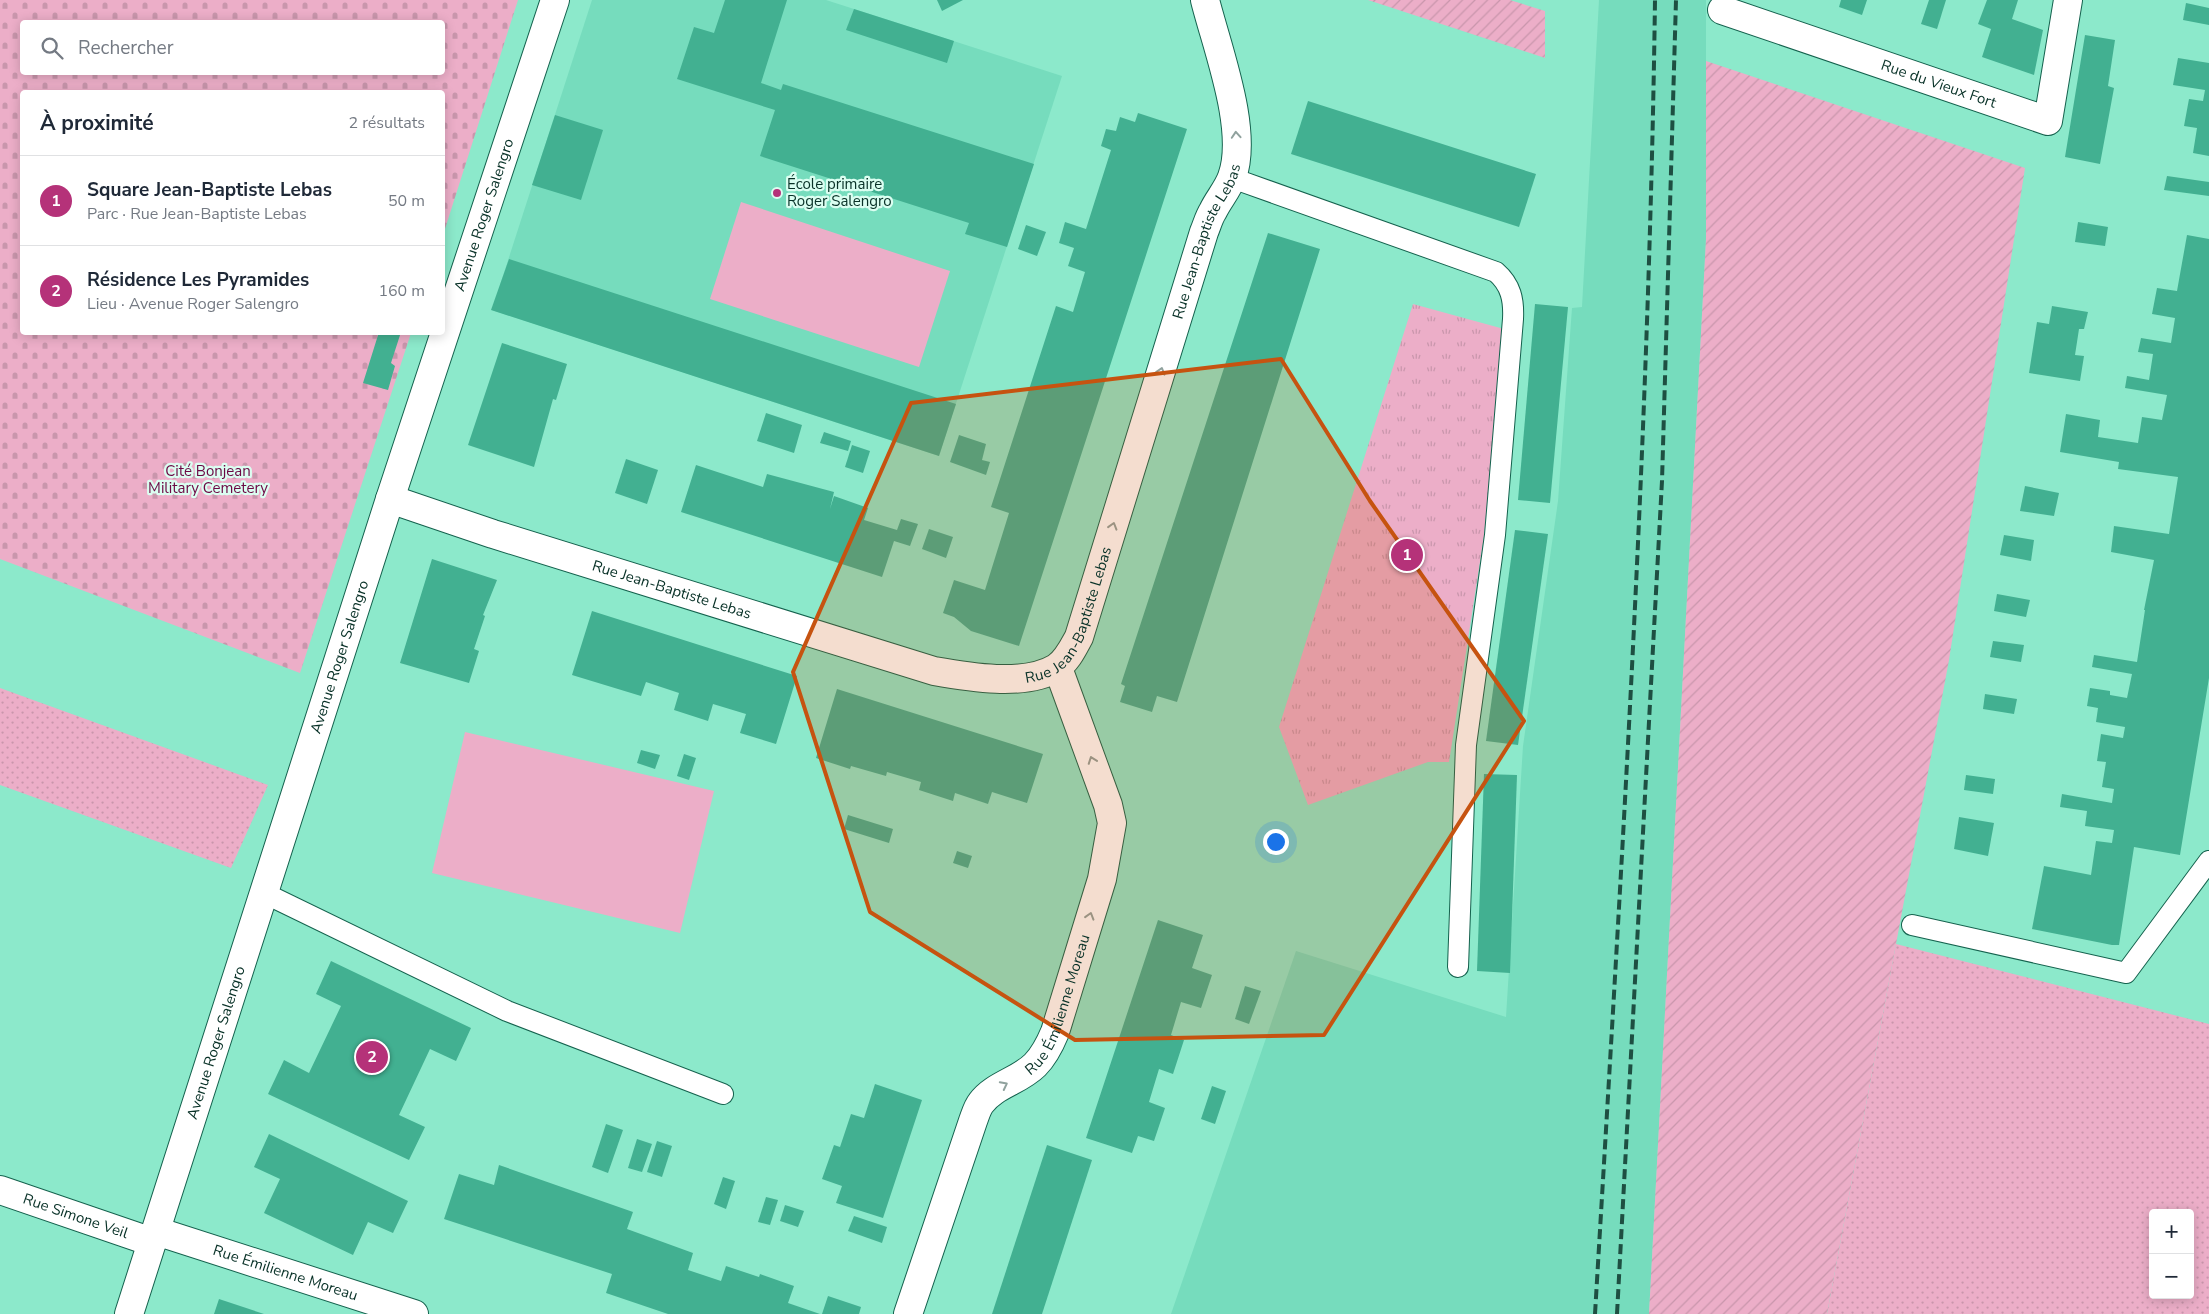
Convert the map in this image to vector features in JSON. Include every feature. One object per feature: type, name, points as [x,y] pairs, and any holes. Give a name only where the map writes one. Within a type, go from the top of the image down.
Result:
[{"type":"street","name":"Avenue Roger Salengro","points":[[445,333],[555,0]]},
{"type":"street","name":"Rue Jean-Baptiste Lebas","points":[[390,499],[502,537],[934,671],[995,679],[1039,675],[1058,668],[1068,656],[1079,637],[1204,232],[1212,212],[1232,178],[1237,150],[1236,131],[1232,106],[1205,0]]},
{"type":"street","name":"Rue du Vieux Fort","points":[[1722,5],[2048,121],[2068,0]]},
{"type":"street","name":"Avenue Roger Salengro","points":[[129,1314],[444,335]]},
{"type":"street","name":"Rue Émilienne Moreau","points":[[908,1314],[972,1121],[981,1104],[995,1090],[1022,1076],[1036,1064],[1047,1049],[1055,1032],[1102,879],[1112,823],[1108,805],[1058,668]]},
{"type":"street","name":"Rue Simone Veil","points":[[0,1190],[154,1236]]},
{"type":"street","name":"Rue Émilienne Moreau","points":[[154,1236],[414,1314]]},
{"type":"lane","points":[[1232,178],[1496,272],[1508,284],[1512,293],[1513,319],[1495,535],[1466,745],[1458,967]]},
{"type":"lane","points":[[1912,925],[2126,973],[2209,861]]},
{"type":"lane","points":[[264,894],[507,1011],[723,1094]]},
{"type":"highlighted area","points":[[1281,359],[1370,501],[1524,721],[1324,1035],[1075,1040],[870,912],[793,672],[911,403]]},
{"type":"shaded area","name":"École primaire Roger Salengro","points":[[592,0],[826,0],[1062,76],[939,456],[492,310]]},
{"type":"shaded area","points":[[1599,0],[1706,0],[1706,239],[1649,1314],[1171,1314],[1296,951],[1506,1017],[1523,746],[1558,501],[1572,308],[1582,307]]},
{"type":"green space","name":"Cité Bonjean Military Cemetery","points":[[0,0],[518,0],[445,229],[445,90],[20,90],[20,335],[410,335],[300,673],[0,559]]},
{"type":"green space","points":[[1368,0],[1510,0],[1545,11],[1545,58]]},
{"type":"green space","points":[[1706,61],[2025,168],[1949,660],[1827,1314],[1649,1314],[1706,239]]},
{"type":"green space","points":[[741,202],[950,271],[919,367],[710,299]]},
{"type":"green space","points":[[1413,304],[1504,329],[1484,536],[1449,762],[1428,762],[1308,805],[1279,727]]},
{"type":"green space","points":[[0,688],[268,785],[231,868],[0,785]]},
{"type":"green space","points":[[465,732],[714,791],[680,933],[432,873]]},
{"type":"green space","points":[[1896,944],[2209,1024],[2209,1314],[1827,1314]]},
{"type":"building","points":[[725,0],[787,0],[761,83],[781,90],[783,84],[1034,164],[1007,247],[965,234],[969,223],[760,156],[775,110],[677,79],[694,27],[714,33]]},
{"type":"building","points":[[937,0],[963,0],[942,11]]},
{"type":"building","points":[[1841,0],[1867,0],[1862,15],[1839,7]]},
{"type":"building","points":[[1929,0],[1946,0],[1937,29],[1921,24]]},
{"type":"building","points":[[1987,0],[2018,0],[2012,19],[2043,30],[2034,75],[1982,57],[1991,29],[1978,24]]},
{"type":"building","points":[[2186,3],[2209,8],[2209,25],[2183,20]]},
{"type":"building","points":[[854,9],[954,41],[947,63],[846,30]]},
{"type":"building","points":[[2085,35],[2115,40],[2108,86],[2114,88],[2100,164],[2065,157]]},
{"type":"building","points":[[2178,58],[2209,63],[2209,156],[2193,153],[2197,128],[2184,126],[2189,99],[2203,101],[2205,90],[2173,85]]},
{"type":"building","points":[[1308,101],[1536,174],[1519,227],[1291,154]]},
{"type":"building","points":[[1138,113],[1187,129],[1019,646],[971,631],[954,617],[943,613],[954,580],[985,590],[1009,513],[991,507],[1056,306],[1073,312],[1085,272],[1068,266],[1074,248],[1059,243],[1065,222],[1086,229],[1111,150],[1101,146],[1106,129],[1116,131],[1120,117],[1135,122]]},
{"type":"building","points":[[555,115],[603,130],[581,200],[532,185]]},
{"type":"building","points":[[2167,176],[2209,182],[2209,196],[2164,190]]},
{"type":"building","points":[[2078,222],[2108,227],[2105,246],[2075,242]]},
{"type":"building","points":[[1026,225],[1046,232],[1037,256],[1018,249]]},
{"type":"building","points":[[1268,233],[1320,249],[1177,702],[1157,696],[1152,712],[1120,702],[1125,686],[1121,684]]},
{"type":"building","points":[[2187,235],[2209,239],[2209,678],[2180,855],[2134,847],[2119,945],[2112,945],[2032,929],[2044,866],[2091,875],[2096,841],[2112,843],[2114,830],[2085,826],[2087,811],[2060,807],[2062,794],[2112,803],[2114,789],[2102,787],[2106,762],[2097,761],[2101,734],[2123,738],[2125,727],[2096,722],[2098,708],[2087,706],[2090,688],[2110,691],[2110,695],[2127,698],[2132,674],[2092,667],[2094,655],[2137,662],[2144,610],[2154,560],[2111,552],[2114,526],[2169,534],[2178,477],[2118,469],[2119,462],[2060,452],[2066,414],[2100,420],[2098,437],[2138,443],[2142,417],[2162,420],[2167,395],[2125,388],[2127,376],[2149,380],[2153,354],[2138,352],[2141,338],[2171,343],[2175,318],[2152,314],[2157,288],[2177,291]]},
{"type":"building","points":[[509,259],[956,404],[939,456],[491,310]]},
{"type":"building","points":[[1535,304],[1568,307],[1550,503],[1518,500]]},
{"type":"building","points":[[2052,306],[2088,312],[2084,329],[2079,329],[2075,355],[2084,356],[2080,381],[2029,373],[2037,322],[2049,324]]},
{"type":"building","points":[[378,335],[400,335],[391,363],[395,366],[388,390],[363,383]]},
{"type":"building","points":[[502,343],[567,364],[556,400],[553,399],[534,467],[468,445]]},
{"type":"building","points":[[766,413],[802,425],[794,453],[757,441]]},
{"type":"building","points":[[824,432],[851,441],[848,451],[820,443]]},
{"type":"building","points":[[959,435],[986,444],[982,460],[990,462],[986,475],[950,462]]},
{"type":"building","points":[[852,445],[870,451],[863,473],[845,467]]},
{"type":"building","points":[[626,459],[658,470],[647,504],[615,493]]},
{"type":"building","points":[[696,465],[763,487],[767,474],[834,492],[830,509],[834,496],[868,508],[864,520],[897,530],[901,519],[918,524],[910,546],[894,541],[882,577],[681,512]]},
{"type":"building","points":[[2025,486],[2059,493],[2054,516],[2020,511]]},
{"type":"building","points":[[929,529],[953,537],[946,558],[922,549]]},
{"type":"building","points":[[1515,530],[1548,534],[1518,745],[1486,741]]},
{"type":"building","points":[[2004,535],[2034,540],[2031,561],[2000,555]]},
{"type":"building","points":[[432,559],[497,580],[483,615],[485,616],[474,649],[479,651],[469,683],[400,663]]},
{"type":"building","points":[[1997,594],[2030,600],[2026,617],[1994,611]]},
{"type":"building","points":[[592,611],[797,676],[776,744],[740,733],[746,714],[713,704],[708,721],[674,710],[679,693],[646,682],[641,696],[572,675]]},
{"type":"building","points":[[1993,641],[2024,645],[2021,662],[1990,657]]},
{"type":"building","points":[[837,689],[1043,754],[1027,803],[992,792],[988,804],[955,793],[953,801],[919,790],[921,782],[887,772],[886,776],[851,766],[850,769],[816,758]]},
{"type":"building","points":[[1985,694],[2017,699],[2014,714],[1983,709]]},
{"type":"building","points":[[641,750],[660,755],[655,769],[637,763]]},
{"type":"building","points":[[684,754],[696,758],[689,780],[677,776]]},
{"type":"building","points":[[1484,774],[1517,775],[1510,973],[1477,971]]},
{"type":"building","points":[[1966,775],[1995,779],[1993,794],[1964,790]]},
{"type":"building","points":[[848,815],[893,829],[889,843],[844,829]]},
{"type":"building","points":[[1959,817],[1994,823],[1988,856],[1954,849]]},
{"type":"building","points":[[957,851],[972,856],[968,868],[953,863]]},
{"type":"building","points":[[1158,920],[1203,935],[1192,968],[1212,975],[1201,1008],[1181,1002],[1171,1035],[1184,1040],[1173,1074],[1159,1069],[1149,1102],[1165,1108],[1154,1141],[1138,1136],[1132,1153],[1086,1138]]},
{"type":"building","points":[[331,961],[471,1028],[456,1061],[430,1049],[399,1115],[425,1127],[409,1160],[268,1094],[284,1060],[309,1073],[341,1006],[316,994]]},
{"type":"building","points":[[1245,986],[1261,991],[1249,1024],[1235,1019]]},
{"type":"building","points":[[875,1084],[922,1100],[883,1218],[836,1203],[842,1186],[822,1179],[834,1145],[840,1147],[851,1114],[864,1118]]},
{"type":"building","points":[[1212,1086],[1226,1091],[1215,1124],[1201,1119]]},
{"type":"building","points":[[606,1124],[623,1130],[608,1173],[592,1167]]},
{"type":"building","points":[[269,1134],[408,1201],[393,1233],[368,1222],[353,1255],[264,1213],[280,1179],[254,1167]]},
{"type":"building","points":[[637,1139],[652,1144],[642,1172],[628,1168]]},
{"type":"building","points":[[657,1141],[672,1146],[662,1177],[647,1172]]},
{"type":"building","points":[[1047,1145],[1092,1160],[1042,1314],[992,1314]]},
{"type":"building","points":[[499,1165],[633,1212],[627,1229],[693,1253],[688,1270],[721,1281],[726,1266],[759,1277],[760,1274],[794,1286],[788,1303],[820,1314],[668,1314],[606,1293],[612,1274],[444,1219],[459,1174],[494,1185]]},
{"type":"building","points":[[723,1177],[735,1181],[726,1209],[714,1204]]},
{"type":"building","points":[[766,1197],[778,1200],[770,1225],[758,1222]]},
{"type":"building","points":[[785,1205],[804,1211],[798,1227],[780,1221]]},
{"type":"building","points":[[854,1216],[887,1227],[882,1243],[848,1231]]},
{"type":"building","points":[[828,1296],[861,1307],[859,1314],[822,1314]]},
{"type":"building","points":[[219,1299],[264,1314],[214,1314]]},
{"type":"railway","points":[[1595,1314],[1624,821],[1640,493],[1652,164],[1655,0]]},
{"type":"railway","points":[[1617,1314],[1662,481],[1676,0]]},
{"type":"place","name":"École primaire Roger Salengro","points":[[777,193]]},
{"type":"place","name":"Square Jean-Baptiste Lebas","points":[[1407,555]]},
{"type":"place","name":"Résidence Les Pyramides","points":[[372,1057]]}]
